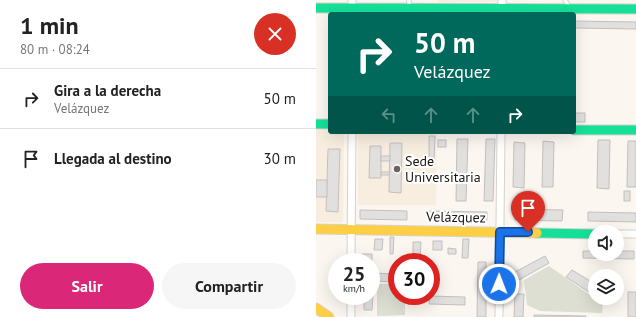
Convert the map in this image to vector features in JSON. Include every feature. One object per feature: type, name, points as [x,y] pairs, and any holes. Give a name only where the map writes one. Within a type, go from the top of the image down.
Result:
[{"type":"street","points":[[316,8],[409,4],[502,8],[636,9]]},
{"type":"street","points":[[316,124],[328,124]]},
{"type":"street","points":[[576,130],[636,130]]},
{"type":"street","points":[[351,253],[352,134]]},
{"type":"street","points":[[499,317],[501,134]]},
{"type":"street","name":"Velázquez","points":[[316,229],[588,234]]},
{"type":"street","points":[[624,234],[636,234]]},
{"type":"street","points":[[351,305],[351,317]]},
{"type":"street","points":[[316,308],[329,317]]},
{"type":"lane","points":[[565,0],[571,9]]},
{"type":"shaded area","points":[[437,0],[498,0],[497,2],[438,2]]},
{"type":"shaded area","points":[[316,130],[328,130],[328,134],[344,134],[343,222],[316,222]]},
{"type":"shaded area","name":"Sede Universitaria","points":[[358,134],[437,134],[436,205],[358,205]]},
{"type":"shaded area","points":[[549,266],[588,293],[588,305],[603,305],[602,313],[540,311],[527,305],[524,280]]},
{"type":"shaded area","points":[[380,284],[388,284],[388,305],[405,305],[405,315],[377,316],[377,305],[380,305]]},
{"type":"building","points":[[576,21],[636,22],[636,29],[576,28]]},
{"type":"building","points":[[576,113],[585,113],[585,122],[576,122]]},
{"type":"building","points":[[429,136],[435,136],[434,159],[429,159]]},
{"type":"building","points":[[457,139],[468,139],[466,201],[456,201]]},
{"type":"building","points":[[486,139],[495,139],[493,201],[484,201]]},
{"type":"building","points":[[438,140],[446,140],[446,147],[438,147]]},
{"type":"building","points":[[598,140],[610,140],[609,189],[597,188]]},
{"type":"building","points":[[543,141],[554,142],[553,187],[542,187]]},
{"type":"building","points":[[628,141],[636,141],[636,187],[627,187]]},
{"type":"building","points":[[514,142],[525,143],[524,188],[513,187]]},
{"type":"building","points":[[390,143],[402,143],[401,193],[389,192]]},
{"type":"building","points":[[370,146],[381,146],[381,178],[369,178]]},
{"type":"building","points":[[328,149],[340,149],[338,212],[326,211]]},
{"type":"building","points":[[381,156],[390,156],[390,161],[381,161]]},
{"type":"building","points":[[381,172],[390,172],[389,175],[381,175]]},
{"type":"building","points":[[316,180],[327,180],[327,197],[316,197]]},
{"type":"building","points":[[624,191],[630,191],[630,201],[624,201]]},
{"type":"building","points":[[515,209],[563,210],[562,221],[515,220]]},
{"type":"building","points":[[360,210],[407,211],[407,220],[360,219]]},
{"type":"building","points":[[427,211],[487,212],[487,220],[427,219]]},
{"type":"building","points":[[588,212],[636,213],[636,222],[588,221]]},
{"type":"building","points":[[390,237],[394,237],[393,253],[390,253]]},
{"type":"building","points":[[375,239],[383,239],[382,250],[374,250]]},
{"type":"building","points":[[463,239],[469,239],[468,258],[462,258]]},
{"type":"building","points":[[433,241],[442,241],[442,250],[433,250]]},
{"type":"building","points":[[413,242],[421,242],[420,253],[413,253]]},
{"type":"building","points":[[448,248],[456,249],[456,254],[448,254]]},
{"type":"building","points":[[583,251],[588,251],[588,258],[583,258]]},
{"type":"building","points":[[624,251],[634,251],[634,259],[624,259]]},
{"type":"building","points":[[545,256],[549,263],[519,280],[515,272]]},
{"type":"building","points":[[478,262],[486,262],[486,317],[477,317]]},
{"type":"building","points":[[572,270],[588,280],[588,291],[566,277]]},
{"type":"building","points":[[380,273],[388,274],[388,282],[380,281]]},
{"type":"building","points":[[628,292],[636,292],[636,317],[628,317]]},
{"type":"building","points":[[515,294],[524,294],[523,317],[514,317]]},
{"type":"building","points":[[440,296],[465,297],[465,305],[440,304]]},
{"type":"building","points":[[364,305],[372,305],[372,310],[364,310]]},
{"type":"building","points":[[534,315],[586,316],[586,317],[534,317]]},
{"type":"traffic: fast","points":[[316,8],[636,9]]},
{"type":"traffic: fast","points":[[316,124],[328,124]]},
{"type":"traffic: fast","points":[[576,130],[636,130]]},
{"type":"traffic: fast","points":[[537,233],[588,234]]},
{"type":"traffic: slow","points":[[316,229],[537,233]]},
{"type":"traffic: slow","points":[[316,308],[329,317]]},
{"type":"place","name":"Sede Universitaria","points":[[397,169]]},
{"type":"route","points":[[499,284],[500,232],[528,232]]}]
